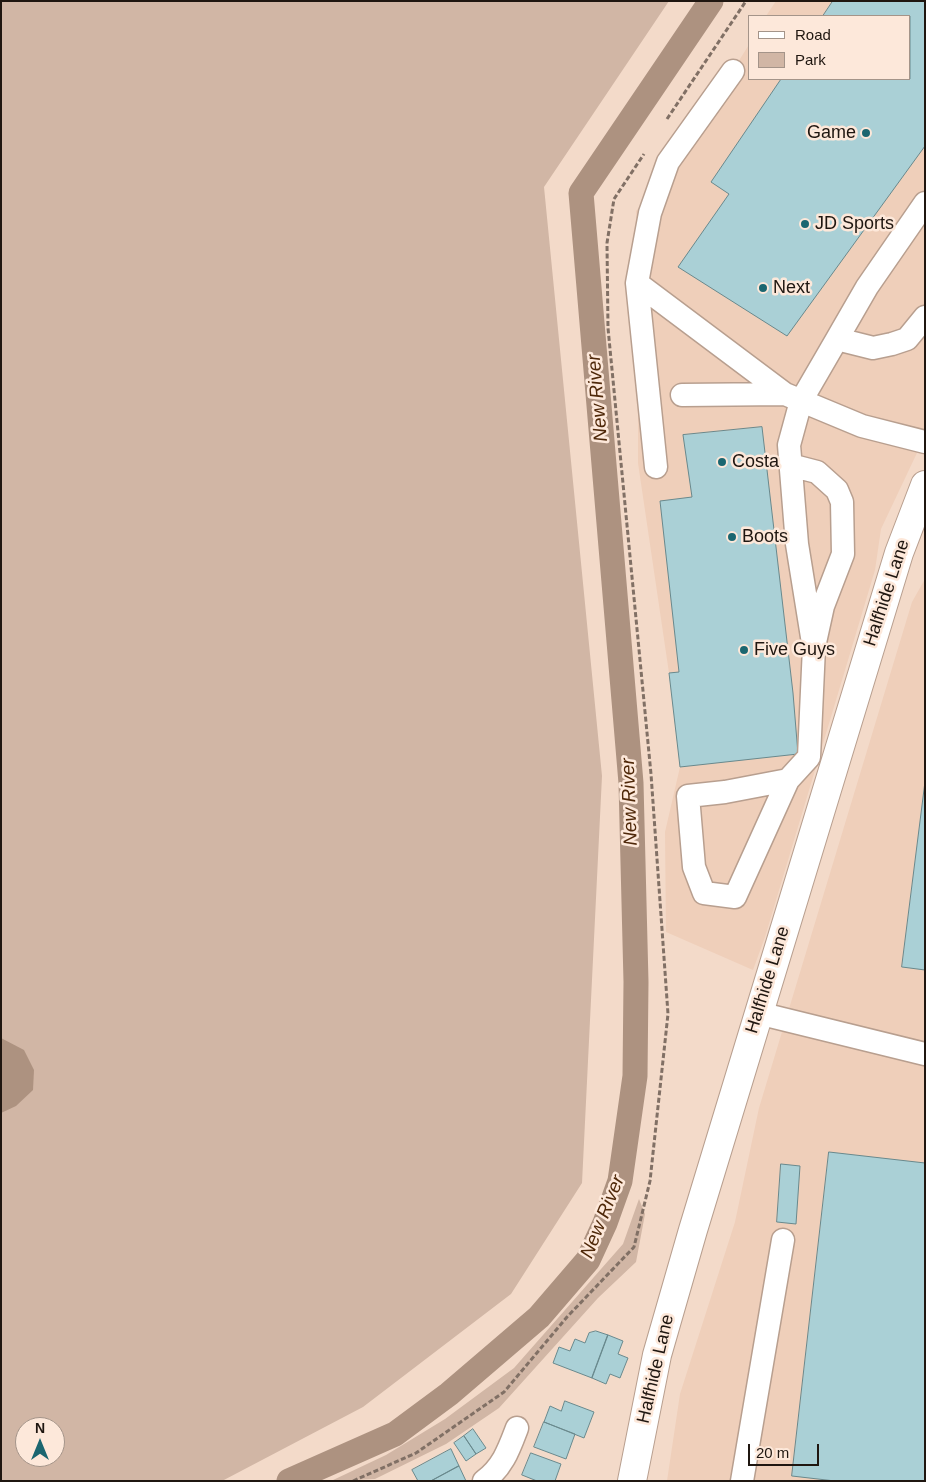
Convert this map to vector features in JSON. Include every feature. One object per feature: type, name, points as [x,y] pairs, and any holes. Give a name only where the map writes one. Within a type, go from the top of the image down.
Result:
[{"type":"main road","name":"Halfhide Lane","points":[[632,1481],[657,1355],[758,1013],[899,553],[925,486]]},
{"type":"street","points":[[656,467],[637,283],[650,212],[668,162],[733,71]]},
{"type":"street","points":[[814,647],[797,544],[790,465],[789,445],[793,397],[837,339],[867,287],[925,203]]},
{"type":"street","points":[[637,283],[793,397],[862,426],[925,442]]},
{"type":"street","points":[[837,339],[872,348],[892,344],[906,339],[925,317]]},
{"type":"street","points":[[682,395],[793,397]]},
{"type":"street","points":[[788,780],[725,792],[688,796],[694,867],[704,893],[735,897],[788,780],[809,757],[814,647],[824,606],[843,554],[842,502],[837,490],[817,472],[790,465]]},
{"type":"street","points":[[758,1013],[925,1054]]},
{"type":"street","points":[[742,1481],[783,1240]]},
{"type":"street","points":[[484,1481],[494,1473],[504,1460],[517,1428]]},
{"type":"path","points":[[667,120],[746,1]]},
{"type":"path","points":[[353,1481],[416,1453],[504,1392],[567,1317],[634,1247],[650,1182],[668,1014],[652,774],[608,328],[607,243],[614,199],[646,152]]},
{"type":"shaded area","points":[[776,1],[925,1],[925,436],[881,529],[875,570],[765,937],[753,970],[666,932],[665,832],[680,767],[669,673],[638,463],[638,273],[636,211],[668,174],[748,46],[748,80],[911,80],[911,15],[767,15]]},
{"type":"shaded area","points":[[925,579],[925,1481],[667,1481],[680,1394],[735,1222],[759,1108],[912,602]]},
{"type":"shaded area","points":[[1,1038],[24,1050],[34,1070],[33,1090],[16,1106],[1,1113]]},
{"type":"green space","points":[[1,1],[669,1],[544,187],[602,776],[582,1183],[511,1294],[363,1407],[222,1481],[1,1481]]},
{"type":"green space","points":[[639,1199],[645,1214],[636,1262],[598,1298],[499,1408],[446,1444],[375,1479],[331,1481],[386,1455],[445,1419],[514,1368],[623,1244]]},
{"type":"building","points":[[833,1],[925,1],[925,146],[787,336],[678,267],[729,194],[711,182],[780,80],[911,80],[911,15],[824,15]]},
{"type":"building","points":[[762,427],[793,693],[798,754],[680,767],[669,673],[679,672],[660,501],[692,497],[683,435]]},
{"type":"building","points":[[925,782],[925,970],[902,967]]},
{"type":"building","points":[[829,1152],[925,1163],[925,1481],[835,1481],[792,1476]]},
{"type":"building","points":[[781,1164],[800,1166],[796,1224],[777,1222]]},
{"type":"building","points":[[596,1331],[608,1335],[592,1378],[553,1363],[559,1347],[570,1351],[575,1339],[585,1343],[589,1333]]},
{"type":"building","points":[[608,1335],[623,1341],[618,1354],[628,1358],[620,1378],[610,1374],[606,1384],[592,1378]]},
{"type":"building","points":[[565,1401],[594,1412],[584,1438],[544,1422],[550,1406],[561,1411]]},
{"type":"building","points":[[544,1422],[575,1434],[566,1459],[534,1447]]},
{"type":"building","points":[[473,1429],[486,1448],[476,1454],[464,1436]]},
{"type":"building","points":[[464,1436],[476,1454],[466,1461],[454,1443]]},
{"type":"building","points":[[451,1449],[459,1466],[431,1481],[418,1481],[412,1470]]},
{"type":"building","points":[[531,1453],[561,1464],[555,1481],[537,1481],[522,1475]]},
{"type":"building","points":[[459,1466],[466,1481],[431,1481]]},
{"type":"waterway","name":"New River","points":[[289,1481],[395,1434],[449,1394],[539,1317],[588,1260],[605,1223],[620,1181],[635,1076],[636,982],[631,783],[581,193],[711,1]]},
{"type":"place","name":"Game","points":[[866,133]]},
{"type":"place","name":"JD Sports","points":[[805,224]]},
{"type":"place","name":"Next","points":[[763,288]]},
{"type":"place","name":"Costa","points":[[722,462]]},
{"type":"place","name":"Boots","points":[[732,537]]},
{"type":"place","name":"Five Guys","points":[[744,650]]}]
